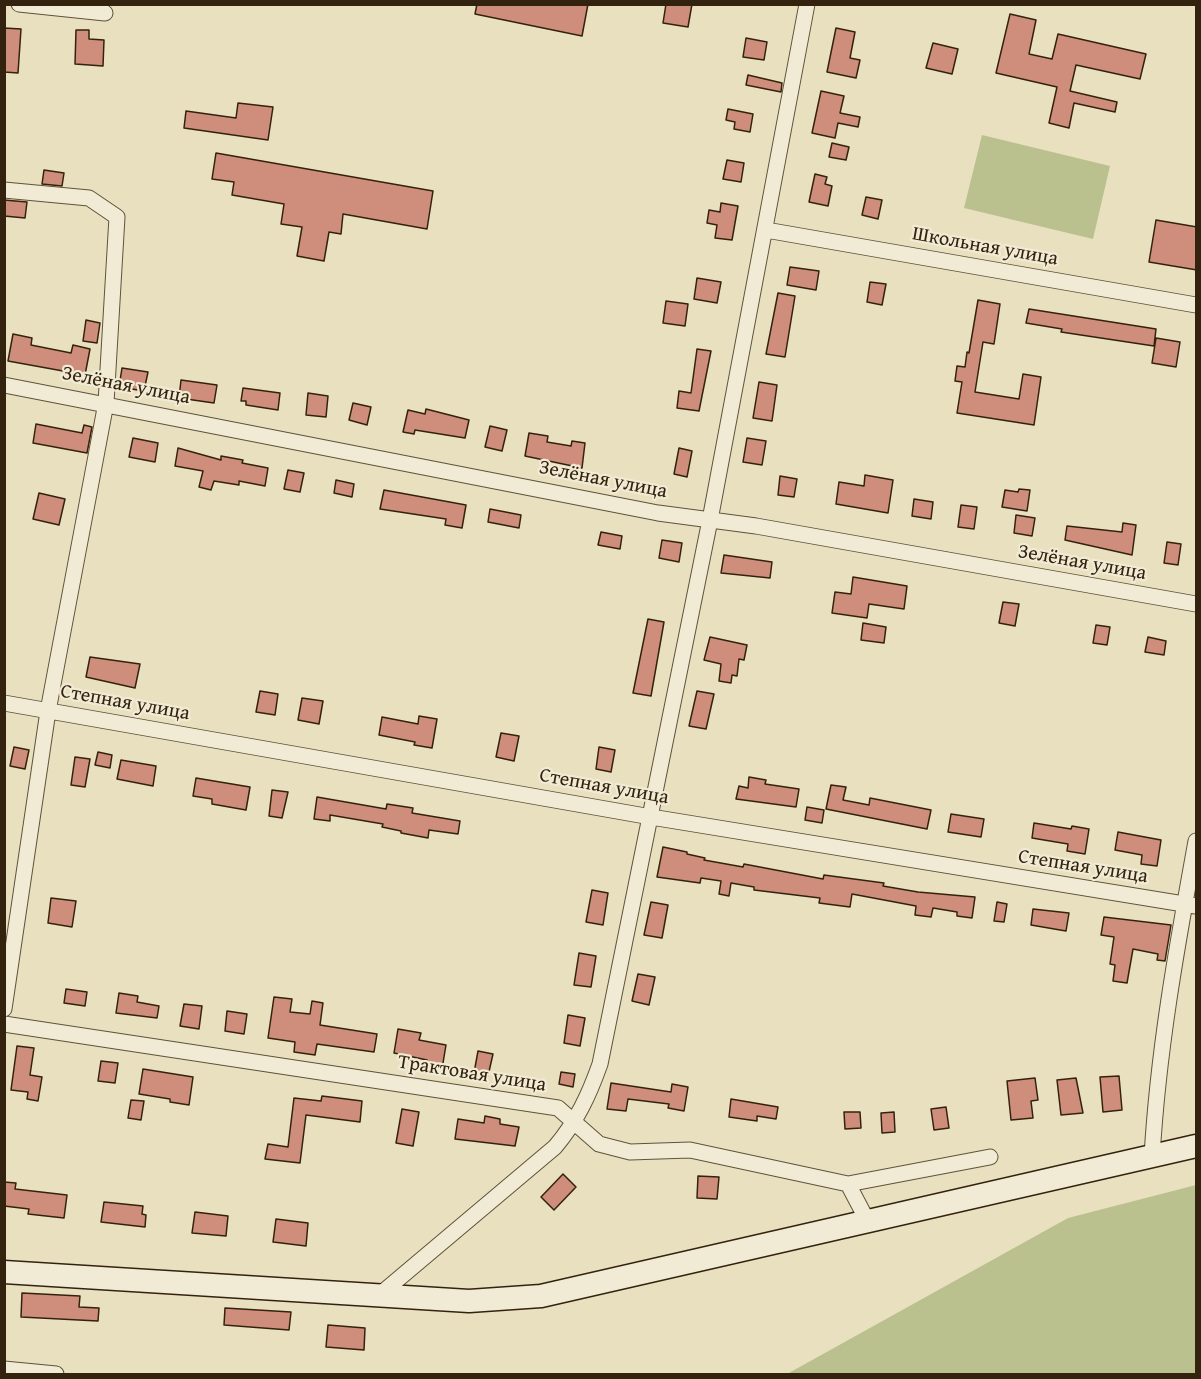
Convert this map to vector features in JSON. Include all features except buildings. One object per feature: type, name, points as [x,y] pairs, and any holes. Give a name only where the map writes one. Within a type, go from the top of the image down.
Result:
[{"type":"main road","points":[[4,1272],[377,1297],[469,1301],[541,1296],[1197,1146]]},
{"type":"street","points":[[19,4],[105,13]]},
{"type":"street","points":[[377,1297],[536,1166],[574,1125],[600,1064],[710,520],[807,4]]},
{"type":"street","points":[[4,190],[89,198],[117,217],[106,403],[48,711],[4,1010]]},
{"type":"street","name":"Школьная улица","points":[[766,230],[1197,305]]},
{"type":"street","name":"Зелёная улица","points":[[4,385],[106,403],[658,513],[1197,604]]},
{"type":"street","name":"Степная улица","points":[[4,703],[651,817],[1191,906]]},
{"type":"street","points":[[1152,1157],[1155,1101],[1167,1003],[1191,906],[1197,841]]},
{"type":"street","name":"Трактовая улица","points":[[4,1024],[558,1108],[574,1125],[599,1144],[630,1152],[690,1150],[848,1184],[990,1157]]},
{"type":"street","points":[[848,1184],[868,1222]]},
{"type":"street","points":[[4,1370],[56,1374]]},
{"type":"green space","points":[[982,135],[1110,166],[1093,239],[964,208]]},
{"type":"green space","points":[[1196,1185],[1196,1374],[787,1374],[1068,1218]]}]
